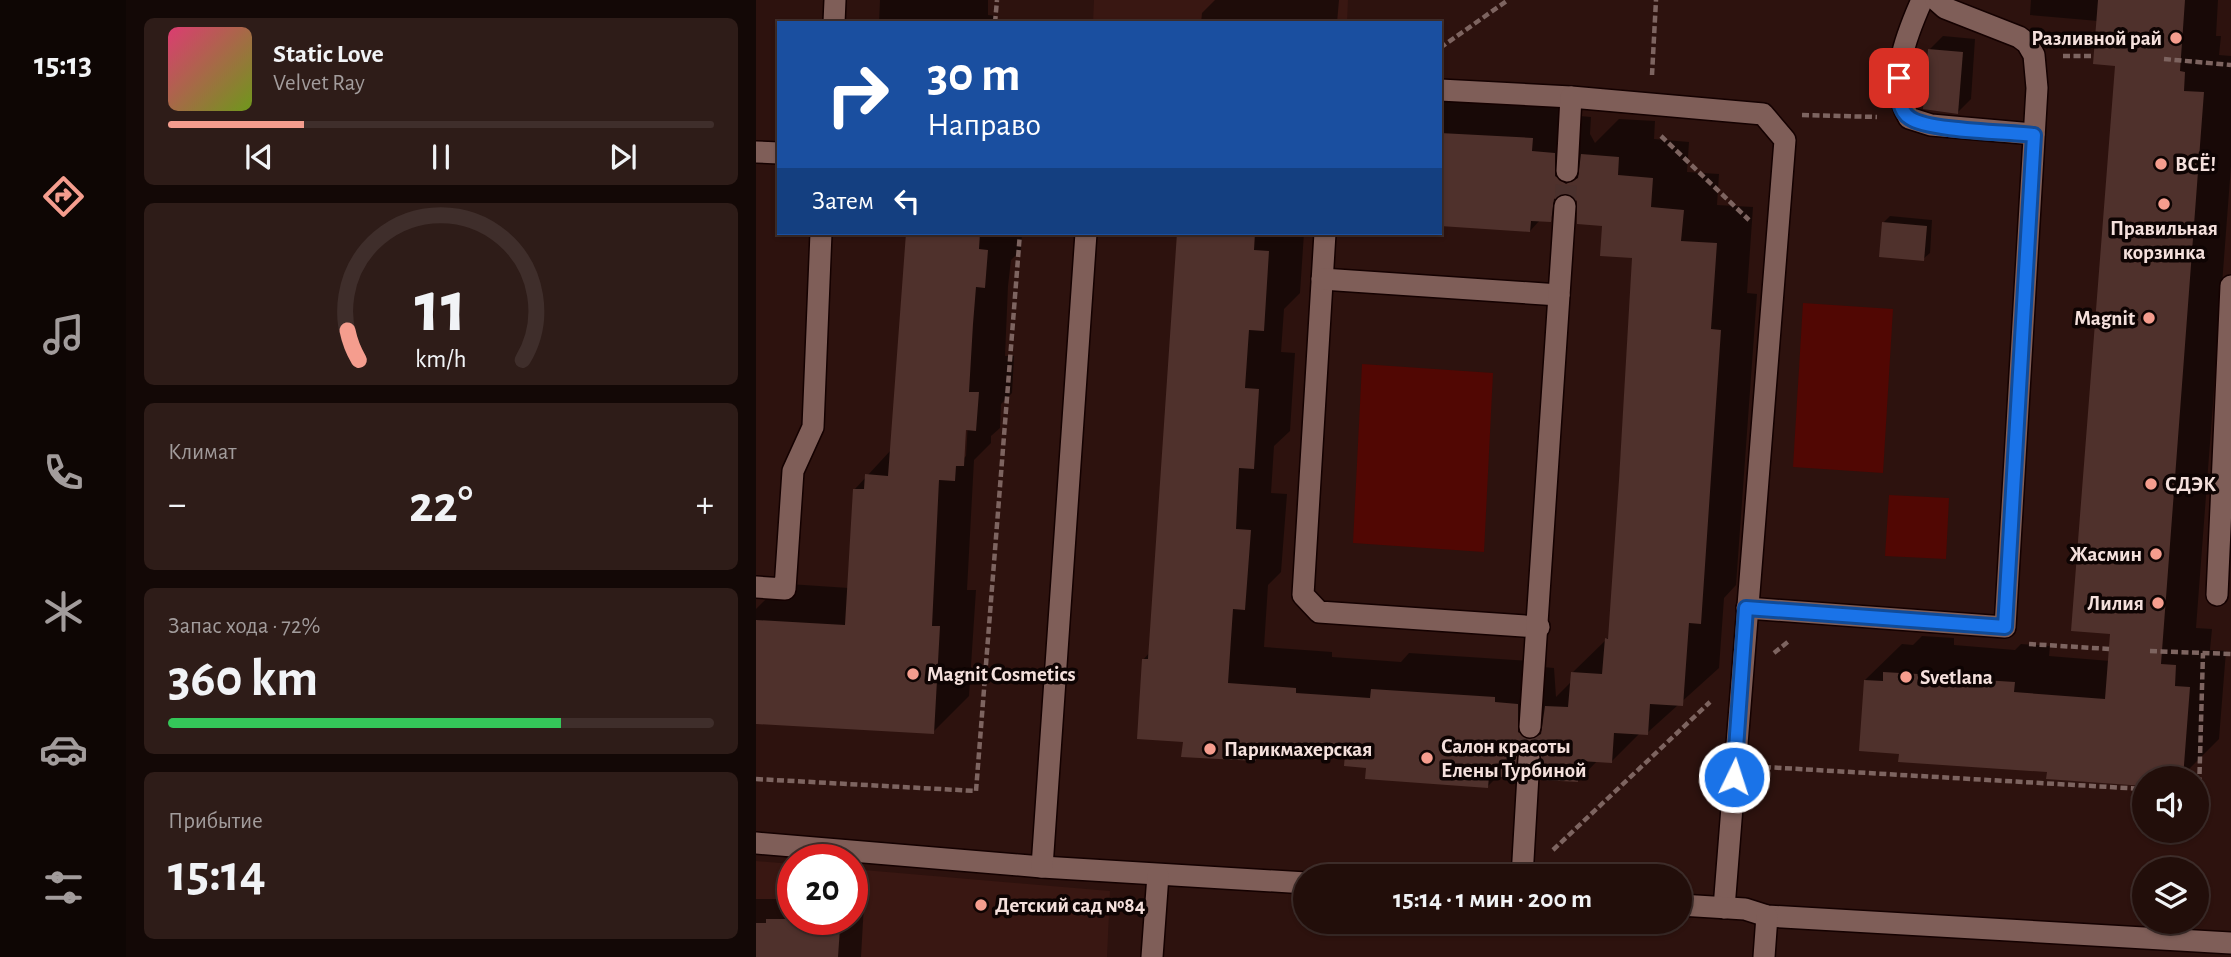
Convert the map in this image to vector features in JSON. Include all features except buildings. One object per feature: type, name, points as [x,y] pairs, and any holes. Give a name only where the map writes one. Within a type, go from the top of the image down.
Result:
[{"type":"lane","points":[[834,21],[835,0]]},
{"type":"lane","points":[[1922,0],[1911,27],[1899,78],[1899,102],[1909,118],[1931,125],[2034,135]]},
{"type":"lane","points":[[1746,608],[2005,627],[2037,88],[2034,55],[2027,43],[2019,37],[1945,8],[1937,0]]},
{"type":"lane","points":[[1442,90],[1571,97],[1763,114],[1785,140],[1724,908]]},
{"type":"lane","points":[[1567,171],[1571,97]]},
{"type":"lane","points":[[756,152],[777,153]]},
{"type":"lane","points":[[1530,727],[1539,627],[1565,206]]},
{"type":"lane","points":[[756,587],[785,589],[793,471],[813,427],[821,235]]},
{"type":"lane","points":[[1042,867],[1086,235]]},
{"type":"lane","points":[[1325,235],[1303,596],[1319,612],[1539,627]]},
{"type":"lane","points":[[1322,279],[1559,295]]},
{"type":"lane","points":[[2217,595],[2225,527],[2231,286]]},
{"type":"lane","points":[[1523,864],[1529,758]]},
{"type":"lane","points":[[756,843],[1042,867],[1293,882]]},
{"type":"lane","points":[[1152,957],[1158,875]]},
{"type":"lane","points":[[1692,906],[1745,909],[1767,916],[2231,943]]},
{"type":"lane","points":[[1764,957],[1767,916]]},
{"type":"path","points":[[995,21],[997,0]]},
{"type":"path","points":[[1442,47],[1508,0]]},
{"type":"path","points":[[1651,104],[1656,0]]},
{"type":"path","points":[[2164,59],[2231,65]]},
{"type":"path","points":[[1626,102],[1777,247]]},
{"type":"path","points":[[1763,114],[1909,118]]},
{"type":"path","points":[[756,779],[976,791],[1020,235]]},
{"type":"path","points":[[2150,651],[2231,654]]},
{"type":"path","points":[[2200,766],[2203,653]]},
{"type":"path","points":[[1524,855],[1547,856],[1741,673]]},
{"type":"path","points":[[1755,766],[2132,788]]},
{"type":"shaded area","points":[[1094,0],[1348,0],[1347,21],[1093,21]]},
{"type":"shaded area","points":[[1803,303],[1893,309],[1883,473],[1793,467]]},
{"type":"shaded area","points":[[1362,364],[1493,373],[1484,552],[1353,543]]},
{"type":"shaded area","points":[[1889,495],[1949,498],[1946,559],[1885,556]]},
{"type":"shaded area","name":"Детский сад №84","points":[[756,861],[777,863],[777,935],[868,935],[868,870],[1110,891],[1107,957],[756,957]]},
{"type":"tunnel","points":[[1565,206],[1567,171]]},
{"type":"tunnel","points":[[1529,758],[1530,727]]},
{"type":"place","name":"Разливной рай","points":[[2176,38]]},
{"type":"place","name":"ВСЁ!","points":[[2161,164]]},
{"type":"place","name":"Правильная корзинка","points":[[2164,204]]},
{"type":"place","name":"Magnit","points":[[2149,318]]},
{"type":"place","name":"СДЭК","points":[[2151,484]]},
{"type":"place","name":"Жасмин","points":[[2156,554]]},
{"type":"place","name":"Лилия","points":[[2158,603]]},
{"type":"place","name":"Magnit Cosmetics","points":[[913,674]]},
{"type":"place","name":"Svetlana","points":[[1906,677]]},
{"type":"place","name":"Парикмахерская","points":[[1210,749]]},
{"type":"place","name":"Салон красоты Елены Турбиной","points":[[1427,758]]},
{"type":"place","name":"Детский сад №84","points":[[981,905]]},
{"type":"route","points":[[1734,777],[1746,608],[2005,627],[2034,135],[1931,125],[1909,118],[1899,102],[1899,78]]}]
